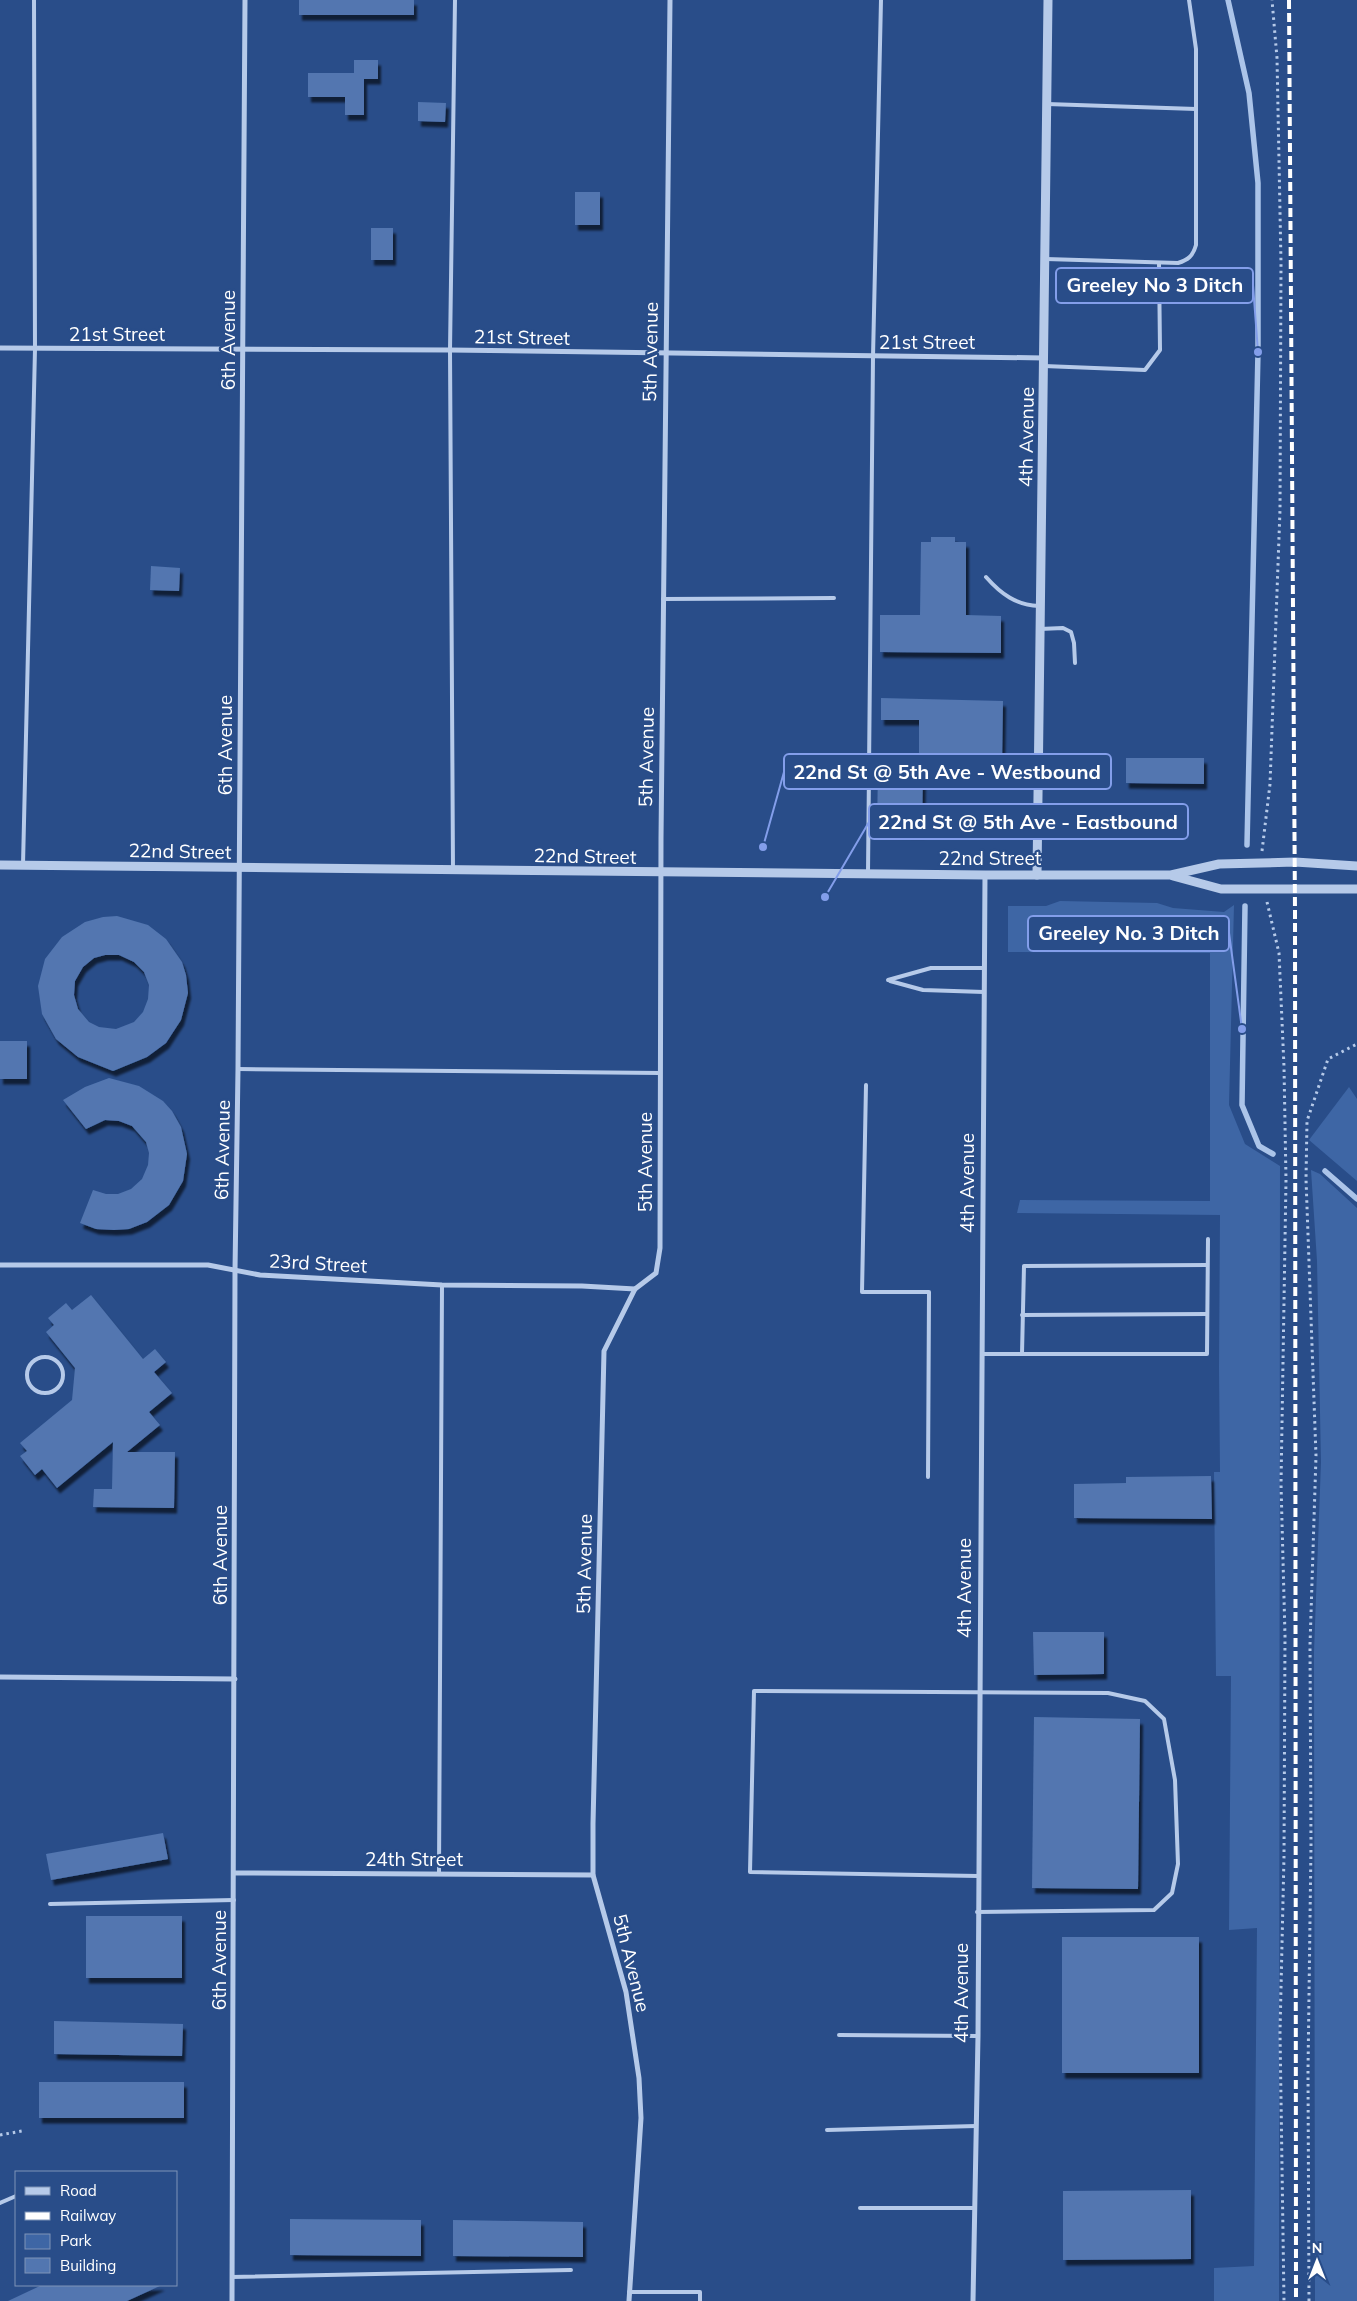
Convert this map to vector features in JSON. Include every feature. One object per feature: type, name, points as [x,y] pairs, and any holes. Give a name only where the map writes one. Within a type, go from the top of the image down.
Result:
[{"type":"street","name":"6th Avenue","points":[[232,2301],[235,1270],[246,0]]},
{"type":"street","name":"5th Avenue","points":[[629,2301],[641,2118],[639,2078],[626,1992],[593,1875],[604,1351],[635,1289],[656,1272],[660,1248],[660,873],[670,0]]},
{"type":"street","name":"4th Avenue","points":[[1037,875],[1048,0]]},
{"type":"street","name":"21st Street","points":[[0,348],[450,350],[873,357],[1044,362]]},
{"type":"street","name":"22nd Street","points":[[0,865],[985,875],[1170,875],[1220,864],[1295,862],[1357,866]]},
{"type":"street","name":"4th Avenue","points":[[973,2301],[978,2036],[977,1912],[985,875]]},
{"type":"street","name":"22nd Street","points":[[1170,875],[1221,890],[1357,889]]},
{"type":"street","name":"23rd Street","points":[[0,1265],[208,1265],[260,1275],[442,1284],[582,1286],[635,1289]]},
{"type":"street","points":[[0,1677],[235,1679]]},
{"type":"street","name":"24th Street","points":[[234,1873],[593,1875]]},
{"type":"lane","points":[[23,865],[35,349],[34,0]]},
{"type":"lane","points":[[453,870],[450,350],[455,0]]},
{"type":"lane","points":[[868,874],[873,357],[881,0]]},
{"type":"lane","points":[[1045,259],[1178,263],[1187,260],[1193,254],[1196,245],[1196,49],[1189,0]]},
{"type":"lane","points":[[1047,104],[1196,109]]},
{"type":"lane","name":"21st Street","points":[[1044,362],[1145,370],[1160,350],[1159,263]]},
{"type":"lane","points":[[986,578],[998,591],[1011,599],[1026,605],[1040,606]]},
{"type":"lane","points":[[663,599],[834,598]]},
{"type":"lane","points":[[1040,628],[1063,628],[1071,632],[1074,643],[1075,663]]},
{"type":"lane","points":[[984,968],[931,968],[888,980],[923,990],[984,992]]},
{"type":"lane","points":[[238,1068],[660,1072]]},
{"type":"lane","points":[[866,1084],[862,1292],[928,1292],[928,1477]]},
{"type":"lane","points":[[982,1354],[1206,1354],[1208,1239]]},
{"type":"lane","points":[[1022,1354],[1024,1266],[1208,1265]]},
{"type":"lane","points":[[439,1874],[442,1284]]},
{"type":"lane","points":[[1022,1315],[1207,1314]]},
{"type":"lane","points":[[45,1356],[58,1361],[64,1374],[59,1388],[46,1394],[33,1389],[26,1376],[31,1362],[45,1356]]},
{"type":"lane","points":[[977,1912],[1154,1910],[1172,1893],[1178,1864],[1176,1780],[1164,1719],[1145,1701],[1108,1693],[754,1691],[750,1872],[978,1876]]},
{"type":"lane","points":[[50,1904],[234,1900]]},
{"type":"lane","points":[[839,2035],[978,2036]]},
{"type":"lane","points":[[827,2130],[976,2126]]},
{"type":"lane","points":[[0,2203],[15,2196]]},
{"type":"lane","points":[[860,2208],[975,2208]]},
{"type":"lane","points":[[232,2277],[570,2270]]},
{"type":"lane","points":[[629,2292],[700,2292],[700,2301]]},
{"type":"path","points":[[1261,863],[1270,774],[1277,623],[1280,491],[1281,263],[1277,58],[1272,0]]},
{"type":"path","points":[[1266,889],[1267,908],[1279,953],[1286,1180],[1281,1484],[1285,1656],[1284,1856],[1280,2032],[1284,2301]]},
{"type":"path","points":[[1309,2301],[1310,1645],[1316,1456],[1306,1179],[1307,1122],[1328,1059],[1357,1044]]},
{"type":"path","points":[[0,2134],[22,2131]]},
{"type":"green space","points":[[1060,901],[1157,903],[1173,908],[1224,912],[1234,905],[1229,1105],[1245,1144],[1280,1166],[1279,2301],[1214,2301],[1214,2268],[1254,2266],[1257,1928],[1229,1930],[1231,1676],[1216,1676],[1214,1472],[1220,1472],[1220,1215],[1017,1213],[1020,1200],[1210,1201],[1210,953],[1008,952],[1008,906],[1046,906]]},
{"type":"green space","points":[[1349,1087],[1357,1099],[1357,1181],[1309,1140]]},
{"type":"green space","points":[[1311,1170],[1320,1174],[1357,1208],[1357,2301],[1315,2301],[1314,1652],[1321,1462],[1317,1261]]},
{"type":"building","points":[[299,0],[414,0],[414,15],[299,15]]},
{"type":"building","points":[[354,60],[378,60],[378,79],[364,79],[364,115],[345,115],[345,97],[308,97],[308,73],[354,73]]},
{"type":"building","points":[[418,102],[446,103],[445,122],[418,121]]},
{"type":"building","points":[[575,192],[600,192],[600,225],[575,225]]},
{"type":"building","points":[[371,228],[393,228],[393,260],[371,260]]},
{"type":"building","points":[[931,537],[955,537],[955,542],[966,542],[966,615],[1001,616],[1001,653],[880,652],[880,615],[920,615],[921,542],[931,542]]},
{"type":"building","points":[[151,566],[180,568],[179,591],[150,590]]},
{"type":"building","points":[[881,698],[1003,701],[1002,763],[919,761],[919,720],[881,720]]},
{"type":"building","points":[[1126,758],[1204,758],[1204,784],[1126,783]]},
{"type":"building","points":[[878,765],[923,765],[922,833],[877,832]]},
{"type":"building","points":[[117,916],[148,925],[166,939],[182,962],[188,993],[181,1020],[166,1043],[147,1057],[113,1071],[78,1057],[56,1039],[42,1014],[38,986],[45,959],[62,937],[85,922],[103,917]],"holes":[[[105,955],[119,955],[134,962],[144,972],[149,985],[148,999],[143,1012],[134,1022],[116,1029],[99,1027],[89,1022],[78,1009],[74,995],[75,981],[83,967],[94,958]]]},
{"type":"building","points":[[0,1041],[27,1041],[27,1079],[0,1079]]},
{"type":"building","points":[[109,1078],[139,1086],[163,1101],[172,1111],[181,1127],[187,1154],[183,1181],[169,1205],[147,1222],[129,1229],[96,1229],[80,1223],[93,1190],[106,1194],[118,1194],[131,1189],[142,1179],[148,1165],[149,1153],[146,1142],[132,1126],[119,1121],[105,1120],[86,1129],[63,1100],[85,1087]]},
{"type":"building","points":[[91,1295],[143,1359],[155,1349],[166,1362],[154,1372],[172,1393],[149,1412],[160,1425],[127,1452],[175,1452],[174,1508],[93,1507],[94,1489],[112,1489],[113,1442],[57,1488],[42,1469],[35,1475],[20,1456],[27,1451],[20,1443],[72,1400],[75,1368],[46,1332],[54,1325],[48,1318],[66,1303],[72,1310]]},
{"type":"building","points":[[1211,1476],[1212,1519],[1074,1518],[1074,1484],[1126,1483],[1126,1477]]},
{"type":"building","points":[[1033,1632],[1104,1632],[1104,1674],[1034,1675]]},
{"type":"building","points":[[1034,1717],[1140,1719],[1138,1889],[1032,1888]]},
{"type":"building","points":[[163,1833],[168,1859],[51,1880],[46,1854]]},
{"type":"building","points":[[86,1916],[182,1916],[182,1978],[86,1978]]},
{"type":"building","points":[[1062,1937],[1199,1937],[1199,2073],[1062,2073]]},
{"type":"building","points":[[54,2021],[183,2024],[182,2056],[54,2054]]},
{"type":"building","points":[[39,2082],[184,2082],[184,2118],[39,2118]]},
{"type":"building","points":[[1191,2190],[1191,2259],[1063,2260],[1063,2191]]},
{"type":"building","points":[[290,2219],[421,2220],[421,2256],[290,2255]]},
{"type":"building","points":[[453,2220],[583,2222],[583,2257],[453,2256]]},
{"type":"building","points":[[40,2286],[160,2286],[127,2301],[8,2301]]},
{"type":"waterway","points":[[1228,0],[1249,93],[1258,183],[1258,352],[1247,845]]},
{"type":"waterway","points":[[1245,906],[1242,1105],[1259,1146],[1273,1154]]},
{"type":"waterway","points":[[1325,1171],[1357,1199]]},
{"type":"railway","points":[[1289,0],[1295,911],[1296,2301]]},
{"type":"place","name":"Greeley No 3 Ditch","points":[[1258,352]]},
{"type":"place","name":"22nd St @ 5th Ave - Westbound","points":[[763,847]]},
{"type":"place","name":"22nd St @ 5th Ave - Eastbound","points":[[825,897]]},
{"type":"place","name":"Greeley No. 3 Ditch","points":[[1242,1029]]}]
